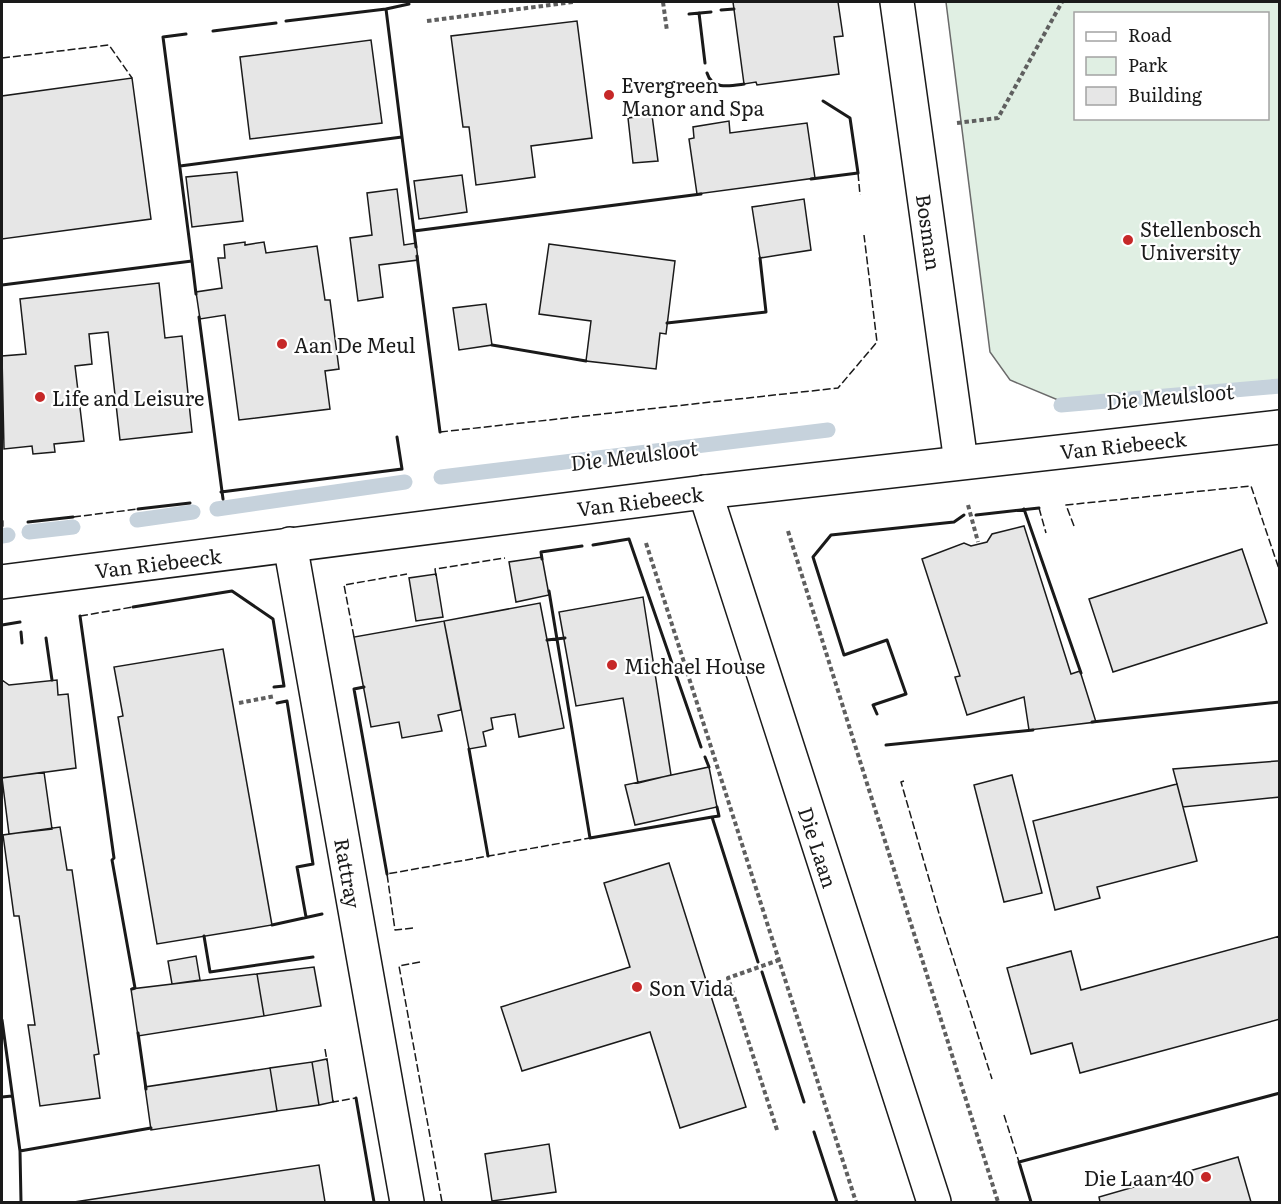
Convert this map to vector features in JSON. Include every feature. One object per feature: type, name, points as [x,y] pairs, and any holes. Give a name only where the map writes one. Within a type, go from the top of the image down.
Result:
[{"type":"street","name":"Bosman","points":[[897,2],[960,462]]},
{"type":"street","name":"Van Riebeeck","points":[[2,582],[705,492],[1280,428]]},
{"type":"street","name":"Die Laan","points":[[705,492],[934,1203]]},
{"type":"street","name":"Rattray","points":[[290,544],[407,1203]]},
{"type":"path","points":[[427,21],[573,2]]},
{"type":"path","points":[[663,2],[667,31]]},
{"type":"path","points":[[957,123],[998,118],[1062,2]]},
{"type":"path","points":[[967,495],[969,514],[978,542]]},
{"type":"path","points":[[788,531],[999,1203]]},
{"type":"path","points":[[644,534],[856,1203]]},
{"type":"path","points":[[239,702],[274,696]]},
{"type":"path","points":[[777,1130],[728,978],[779,960]]},
{"type":"green space","name":"Stellenbosch University","points":[[946,2],[1279,2],[1279,380],[1058,400],[1010,380],[990,352]]},
{"type":"building","points":[[733,2],[838,2],[843,36],[834,37],[839,74],[757,85],[756,82],[744,84]]},
{"type":"building","points":[[577,21],[592,138],[531,146],[535,177],[476,185],[469,127],[463,127],[451,36]]},
{"type":"building","points":[[371,40],[382,123],[250,139],[240,57]]},
{"type":"building","points":[[132,78],[151,219],[2,239],[2,96]]},
{"type":"building","points":[[652,115],[658,161],[633,163],[628,118]]},
{"type":"building","points":[[729,121],[730,133],[807,123],[815,178],[697,194],[689,139],[694,138],[693,127]]},
{"type":"building","points":[[237,172],[243,221],[192,227],[186,177]]},
{"type":"building","points":[[462,175],[467,212],[419,219],[414,181]]},
{"type":"building","points":[[397,189],[404,245],[416,243],[418,260],[379,265],[383,297],[358,301],[350,238],[372,235],[367,193]]},
{"type":"building","points":[[804,199],[811,250],[760,258],[752,207]]},
{"type":"building","name":"Aan De Meul","points":[[245,242],[245,245],[264,242],[266,253],[317,246],[325,300],[330,300],[339,369],[325,371],[330,409],[239,420],[225,315],[200,319],[196,292],[222,288],[218,258],[225,258],[224,245]]},
{"type":"building","points":[[549,244],[675,261],[666,334],[660,333],[656,369],[586,361],[591,321],[539,314]]},
{"type":"building","name":"Life and Leisure","points":[[159,283],[165,338],[182,336],[192,432],[120,440],[108,332],[89,334],[92,364],[75,366],[84,441],[54,444],[55,452],[33,454],[32,446],[4,449],[2,356],[26,354],[20,299]]},
{"type":"building","points":[[486,304],[492,345],[459,350],[453,308]]},
{"type":"building","points":[[1024,526],[1071,674],[1080,671],[1096,722],[1029,730],[1024,697],[967,715],[955,677],[960,676],[922,559],[964,543],[971,546],[987,542],[992,534]]},
{"type":"building","points":[[1242,549],[1267,623],[1113,672],[1089,599]]},
{"type":"building","points":[[542,557],[549,595],[516,602],[509,562]]},
{"type":"building","points":[[436,574],[443,617],[416,621],[409,578]]},
{"type":"building","name":"Michael House","points":[[643,597],[671,775],[638,783],[623,698],[576,706],[559,612]]},
{"type":"building","points":[[540,603],[564,728],[519,737],[515,714],[491,718],[493,729],[483,732],[486,746],[469,749],[444,621]]},
{"type":"building","points":[[444,621],[461,710],[438,715],[442,731],[402,738],[399,722],[371,727],[354,637]]},
{"type":"building","points":[[223,649],[272,925],[157,944],[118,717],[123,716],[114,667]]},
{"type":"building","points":[[2,680],[9,685],[57,680],[58,695],[68,694],[76,768],[2,778]]},
{"type":"building","points":[[1280,761],[1280,797],[1183,807],[1173,769]]},
{"type":"building","points":[[709,767],[717,807],[635,825],[625,785]]},
{"type":"building","points":[[44,772],[52,829],[9,834],[2,778]]},
{"type":"building","points":[[1012,775],[1042,893],[1004,902],[974,785]]},
{"type":"building","points":[[1177,784],[1197,861],[1097,887],[1100,898],[1055,910],[1033,821]]},
{"type":"building","points":[[60,827],[67,870],[72,870],[99,1054],[94,1055],[100,1098],[40,1106],[28,1025],[35,1025],[19,916],[14,916],[3,835]]},
{"type":"building","name":"Son Vida","points":[[669,863],[746,1107],[680,1128],[650,1032],[522,1071],[501,1007],[630,967],[604,883]]},
{"type":"building","points":[[1280,936],[1280,1019],[1080,1073],[1072,1043],[1031,1054],[1007,968],[1071,951],[1081,990]]},
{"type":"building","points":[[196,956],[200,980],[172,984],[168,961]]},
{"type":"building","points":[[314,967],[321,1006],[264,1016],[257,974]]},
{"type":"building","points":[[257,974],[264,1016],[138,1036],[131,989]]},
{"type":"building","points":[[327,1059],[333,1102],[319,1105],[312,1062]]},
{"type":"building","points":[[312,1062],[319,1105],[277,1111],[270,1068]]},
{"type":"building","points":[[270,1068],[277,1111],[151,1130],[145,1087]]},
{"type":"building","points":[[549,1144],[556,1192],[492,1201],[485,1154]]},
{"type":"building","name":"Die Laan 40","points":[[1238,1157],[1251,1202],[1100,1202],[1099,1197]]},
{"type":"building","points":[[319,1165],[325,1202],[74,1202]]},
{"type":"waterway","name":"Die Meulsloot","points":[[1061,405],[1280,386]]},
{"type":"waterway","name":"Die Meulsloot","points":[[441,477],[828,430]]},
{"type":"waterway","name":"Die Meulsloot","points":[[217,509],[405,482]]},
{"type":"waterway","name":"Die Meulsloot","points":[[137,520],[193,512]]},
{"type":"waterway","name":"Die Meulsloot","points":[[29,532],[73,527]]},
{"type":"waterway","name":"Die Meulsloot","points":[[2,536],[8,535]]},
{"type":"fence","points":[[2,58],[109,45],[132,78]]},
{"type":"fence","points":[[858,173],[860,195]]},
{"type":"fence","points":[[440,432],[838,388],[877,342],[864,235]]},
{"type":"fence","points":[[1074,526],[1066,505],[1251,486],[1280,572]]},
{"type":"fence","points":[[1039,508],[1046,533]]},
{"type":"fence","points":[[73,517],[138,509]]},
{"type":"fence","points":[[436,576],[435,569],[505,558]]},
{"type":"fence","points":[[354,637],[344,585],[407,574]]},
{"type":"fence","points":[[80,616],[133,607]]},
{"type":"fence","points":[[904,781],[901,782],[940,917],[992,1079]]},
{"type":"fence","points":[[413,928],[395,930],[387,874],[590,838]]},
{"type":"fence","points":[[420,962],[399,966],[442,1202]]},
{"type":"fence","points":[[325,1049],[327,1061]]},
{"type":"fence","points":[[333,1100],[333,1102],[356,1098]]},
{"type":"fence","points":[[1004,1115],[1019,1162]]},
{"type":"wall","points":[[180,166],[402,137],[386,9],[409,4]]},
{"type":"wall","points":[[286,21],[386,9]]},
{"type":"wall","points":[[721,10],[734,9]]},
{"type":"wall","points":[[689,14],[711,12]]},
{"type":"wall","points":[[699,13],[705,63]]},
{"type":"wall","points":[[213,31],[276,23]]},
{"type":"wall","points":[[186,34],[163,37],[192,261]]},
{"type":"wall","points":[[707,73],[713,82],[722,86],[744,84]]},
{"type":"wall","points":[[811,179],[858,173],[850,118],[823,101]]},
{"type":"wall","points":[[402,137],[416,247]]},
{"type":"wall","points":[[414,231],[701,194]]},
{"type":"wall","points":[[417,256],[440,432]]},
{"type":"wall","points":[[667,323],[766,312],[760,258]]},
{"type":"wall","points":[[2,285],[192,261],[196,294]]},
{"type":"wall","points":[[199,317],[223,499]]},
{"type":"wall","points":[[492,345],[586,361]]},
{"type":"wall","points":[[221,492],[402,469],[397,437]]},
{"type":"wall","points":[[138,509],[190,503]]},
{"type":"wall","points":[[976,515],[1039,508]]},
{"type":"wall","points":[[1024,509],[1081,673]]},
{"type":"wall","points":[[877,714],[873,705],[906,694],[887,640],[844,655],[813,557],[831,535],[954,522],[964,515]]},
{"type":"wall","points":[[28,522],[73,517]]},
{"type":"wall","points":[[2,521],[2,526]]},
{"type":"wall","points":[[593,545],[629,539],[701,747]]},
{"type":"wall","points":[[542,559],[541,552],[582,546]]},
{"type":"wall","points":[[133,607],[232,591],[273,619],[284,686],[274,687]]},
{"type":"wall","points":[[549,591],[590,838],[712,817],[758,962]]},
{"type":"wall","points":[[80,616],[114,858],[112,860],[135,988],[132,989]]},
{"type":"wall","points":[[2,625],[20,622]]},
{"type":"wall","points":[[21,632],[22,643]]},
{"type":"wall","points":[[46,638],[52,680]]},
{"type":"wall","points":[[547,640],[565,638]]},
{"type":"wall","points":[[364,687],[354,689],[387,874]]},
{"type":"wall","points":[[277,703],[287,701],[313,864],[297,867],[306,917]]},
{"type":"wall","points":[[1092,722],[1280,702]]},
{"type":"wall","points":[[886,745],[1033,730]]},
{"type":"wall","points":[[469,749],[488,856]]},
{"type":"wall","points":[[705,757],[709,767]]},
{"type":"wall","points":[[712,817],[719,816],[717,807]]},
{"type":"wall","points":[[272,925],[322,914]]},
{"type":"wall","points":[[204,936],[210,972],[313,957]]},
{"type":"wall","points":[[762,972],[804,1102]]},
{"type":"wall","points":[[2,1020],[20,1151]]},
{"type":"wall","points":[[138,1033],[146,1089]]},
{"type":"wall","points":[[1031,1202],[1019,1162],[1280,1093]]},
{"type":"wall","points":[[2,1097],[12,1096]]},
{"type":"wall","points":[[356,1098],[374,1202]]},
{"type":"wall","points":[[21,1202],[20,1151],[151,1128]]},
{"type":"wall","points":[[814,1132],[837,1202]]},
{"type":"place","name":"Evergreen Manor and Spa","points":[[609,95]]},
{"type":"place","name":"Stellenbosch University","points":[[1128,240]]},
{"type":"place","name":"Aan De Meul","points":[[282,344]]},
{"type":"place","name":"Life and Leisure","points":[[40,397]]},
{"type":"place","name":"Michael House","points":[[612,665]]},
{"type":"place","name":"Son Vida","points":[[637,987]]},
{"type":"place","name":"Die Laan 40","points":[[1206,1177]]}]
